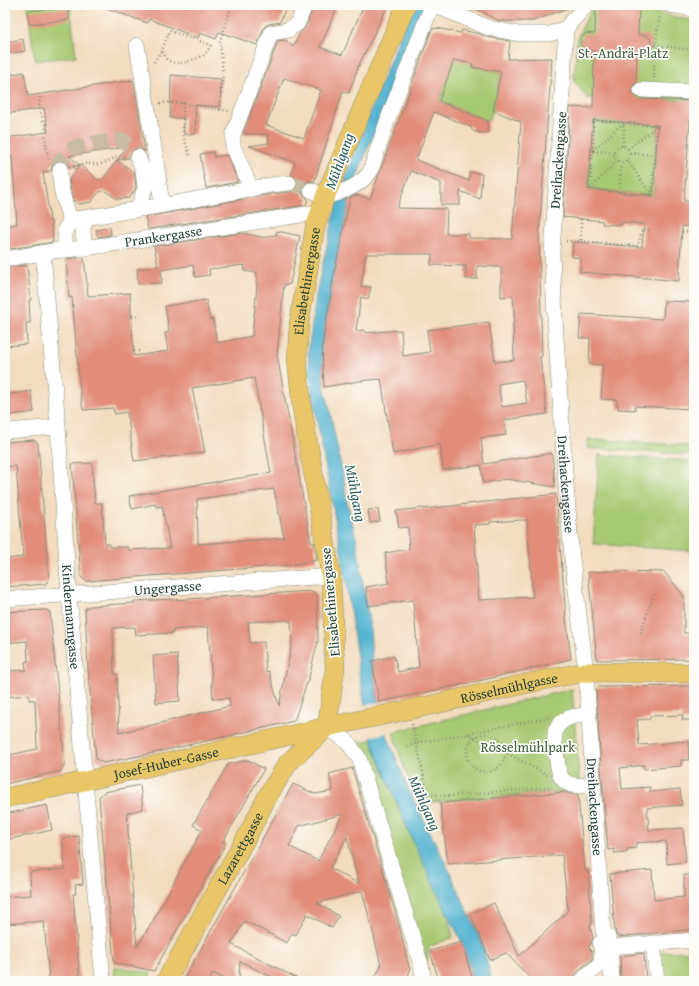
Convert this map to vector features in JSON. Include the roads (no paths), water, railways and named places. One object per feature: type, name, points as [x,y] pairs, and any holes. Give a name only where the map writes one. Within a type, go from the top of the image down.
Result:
[{"type":"main road","name":"Elisabethinergasse","points":[[327,727],[336,669],[331,576],[302,408],[297,359],[299,324],[316,228],[324,198],[406,5]]},
{"type":"main road","name":"Rösselmühlgasse","points":[[327,727],[586,672],[694,673]]},
{"type":"main road","name":"Josef-Huber-Gasse","points":[[5,798],[327,727]]},
{"type":"main road","name":"Lazarettgasse","points":[[166,981],[285,767],[327,727]]},
{"type":"street","points":[[251,189],[233,146],[233,135],[271,32],[288,30],[298,23],[305,5]]},
{"type":"street","points":[[324,198],[365,179],[370,172],[389,116],[433,5],[489,28],[519,34],[550,34],[566,28],[586,5]]},
{"type":"street","points":[[665,8],[694,9]]},
{"type":"street","name":"Dreihackengasse","points":[[566,28],[552,254],[556,338],[570,536],[586,672],[605,934],[600,937],[602,953],[600,965],[582,981]]},
{"type":"street","points":[[137,46],[162,205]]},
{"type":"street","points":[[647,90],[694,92]]},
{"type":"street","points":[[138,158],[144,170],[145,188],[138,209]]},
{"type":"street","points":[[60,172],[63,197],[83,225],[86,248]]},
{"type":"street","points":[[65,250],[65,229],[78,220],[289,183]]},
{"type":"street","name":"Prankergasse","points":[[5,259],[86,248],[324,198]]},
{"type":"street","name":"Kindermanngasse","points":[[42,253],[58,427],[85,781],[103,981]]},
{"type":"street","points":[[5,431],[58,427]]},
{"type":"street","name":"Ungergasse","points":[[5,599],[331,576]]},
{"type":"street","points":[[589,715],[568,718],[557,728],[555,735],[558,769],[565,782],[570,785],[593,784]]},
{"type":"street","points":[[327,727],[347,741],[359,758],[421,965],[424,981]]},
{"type":"street","points":[[612,981],[610,947],[694,940]]},
{"type":"street","points":[[653,943],[657,981]]},
{"type":"water","name":"Mühlgang","points":[[413,5],[424,5],[420,19],[351,193],[334,273],[322,346],[324,386],[347,502],[356,538],[370,628],[372,661],[381,718],[409,791],[446,864],[481,940],[492,981],[473,981],[462,942],[408,830],[375,750],[368,723],[359,672],[345,573],[312,393],[308,353],[317,289],[337,202],[377,93]]},
{"type":"tunnel","points":[[60,169],[60,162],[66,154],[74,148],[95,143],[122,140],[130,145],[138,157]]},
{"type":"tunnel","points":[[289,183],[311,190]]},
{"type":"park label","name":"St.-Andrä-Platz","points":[[623,53]]},
{"type":"park label","name":"Rösselmühlpark","points":[[528,747]]}]
